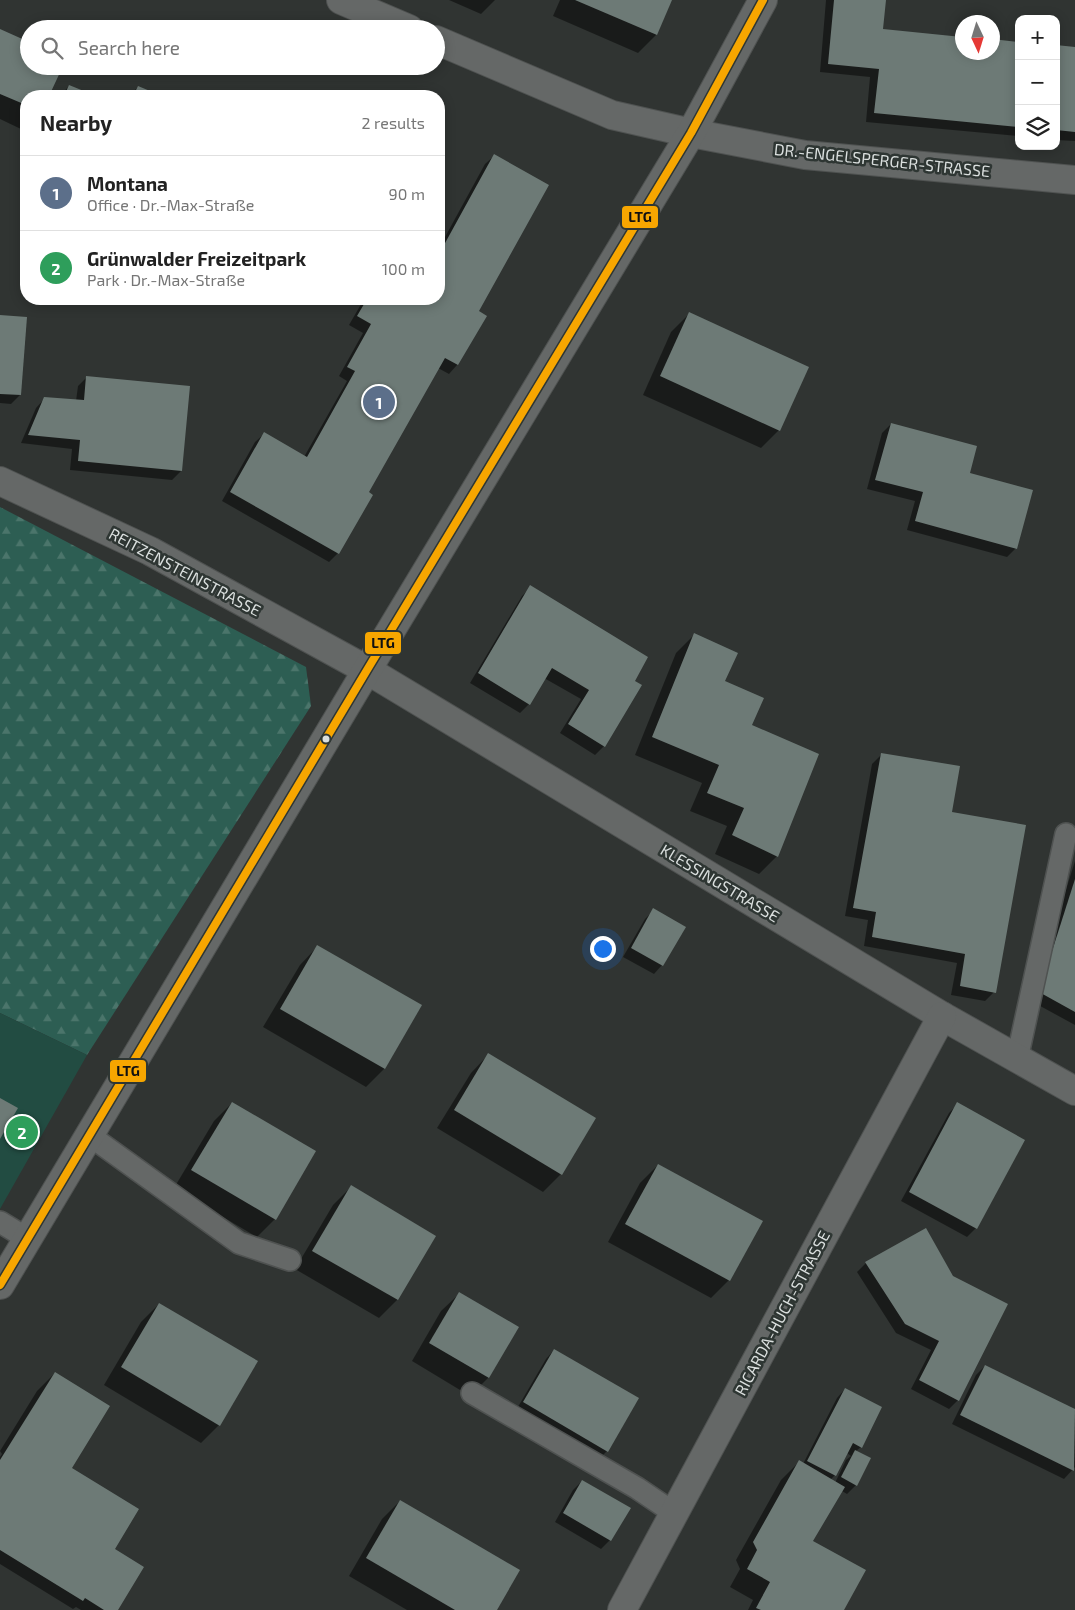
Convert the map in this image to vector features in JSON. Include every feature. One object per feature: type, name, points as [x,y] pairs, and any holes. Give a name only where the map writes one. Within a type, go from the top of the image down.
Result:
[{"type":"street","points":[[341,0],[388,20]]},
{"type":"street","points":[[0,1285],[367,670],[691,133],[763,0]]},
{"type":"street","name":"DR.-ENGELSPERGER-STRASSE","points":[[445,44],[612,115],[691,133],[805,155],[1075,180]]},
{"type":"street","name":"REITZENSTEINSTRASSE","points":[[0,481],[150,551],[367,670]]},
{"type":"street","name":"KLESSINGSTRASSE","points":[[367,670],[942,1016],[1075,1091]]},
{"type":"street","name":"RICARDA-HUCH-STRASSE","points":[[622,1610],[942,1016]]},
{"type":"lane","points":[[1018,1058],[1066,834]]},
{"type":"lane","points":[[90,1135],[240,1242],[290,1260]]},
{"type":"lane","points":[[0,1222],[28,1238]]},
{"type":"lane","points":[[472,1394],[637,1488],[674,1513]]},
{"type":"green space","points":[[0,507],[306,667],[311,706],[87,1055],[0,1013]]},
{"type":"green space","points":[[0,1013],[87,1055],[0,1209]]},
{"type":"building","points":[[575,0],[672,0],[657,35]]},
{"type":"building","points":[[834,0],[886,0],[883,29],[955,36],[955,60],[1000,60],[1000,40],[1015,42],[1015,127],[874,113],[879,69],[828,64]]},
{"type":"building","points":[[0,29],[20,38],[20,75],[59,75],[52,90],[20,90],[20,102],[0,94]]},
{"type":"building","points":[[1060,45],[1075,47],[1075,132],[1060,130]]},
{"type":"building","points":[[69,85],[81,90],[67,90]]},
{"type":"building","points":[[138,86],[148,90],[136,90]]},
{"type":"building","points":[[494,154],[549,185],[479,311],[487,316],[458,365],[445,358],[369,492],[373,495],[339,554],[230,492],[264,432],[307,457],[355,371],[347,367],[371,324],[357,316],[363,305],[445,305],[445,243]]},
{"type":"building","points":[[689,312],[809,367],[780,431],[660,376]]},
{"type":"building","points":[[0,315],[27,317],[21,395],[0,394]]},
{"type":"building","points":[[86,376],[190,386],[182,471],[78,461],[80,440],[28,435],[44,397],[84,400]]},
{"type":"building","points":[[891,423],[977,446],[970,473],[1033,490],[1017,549],[915,521],[923,492],[875,480]]},
{"type":"building","points":[[530,585],[648,657],[635,681],[642,685],[605,747],[568,724],[589,690],[552,668],[530,705],[478,673]]},
{"type":"building","points":[[694,633],[738,653],[725,681],[764,698],[752,725],[819,754],[778,857],[732,835],[744,808],[707,793],[719,765],[652,737]]},
{"type":"building","points":[[881,753],[960,766],[952,812],[1026,825],[996,993],[960,986],[965,954],[872,937],[876,912],[853,908]]},
{"type":"building","points":[[1075,879],[1075,1012],[1039,992]]},
{"type":"building","points":[[653,908],[686,927],[663,966],[631,948]]},
{"type":"building","points":[[317,945],[422,1005],[385,1069],[280,1009]]},
{"type":"building","points":[[488,1053],[596,1118],[562,1175],[454,1110]]},
{"type":"building","points":[[0,1098],[18,1108],[0,1139]]},
{"type":"building","points":[[232,1102],[316,1151],[276,1220],[191,1170]]},
{"type":"building","points":[[957,1102],[1025,1140],[977,1229],[909,1192]]},
{"type":"building","points":[[658,1164],[763,1221],[730,1281],[625,1224]]},
{"type":"building","points":[[351,1185],[436,1236],[398,1300],[312,1251]]},
{"type":"building","points":[[926,1228],[953,1276],[1008,1304],[959,1401],[919,1380],[939,1341],[905,1324],[865,1262]]},
{"type":"building","points":[[459,1292],[519,1327],[489,1378],[429,1343]]},
{"type":"building","points":[[159,1303],[258,1361],[220,1426],[121,1367]]},
{"type":"building","points":[[554,1349],[639,1398],[608,1452],[523,1402]]},
{"type":"building","points":[[985,1365],[1075,1409],[1074,1471],[960,1415]]},
{"type":"building","points":[[55,1372],[110,1406],[72,1468],[139,1509],[115,1549],[144,1567],[118,1610],[104,1610],[85,1598],[83,1601],[0,1550],[0,1460]]},
{"type":"building","points":[[845,1388],[882,1407],[862,1448],[853,1443],[836,1476],[807,1461]]},
{"type":"building","points":[[855,1450],[871,1458],[857,1486],[841,1477]]},
{"type":"building","points":[[799,1460],[845,1487],[813,1541],[866,1570],[844,1610],[761,1610],[756,1608],[770,1582],[747,1569],[757,1550],[753,1542]]},
{"type":"building","points":[[582,1480],[631,1508],[611,1541],[563,1513]]},
{"type":"building","points":[[400,1500],[520,1570],[497,1610],[455,1610],[366,1558]]},
{"type":"transit line","name":"LTG","points":[[0,1285],[367,670],[691,133],[763,0]]},
{"type":"place","name":"Montana","points":[[379,402]]},
{"type":"place","name":"Grünwalder Freizeitpark","points":[[22,1132]]}]
